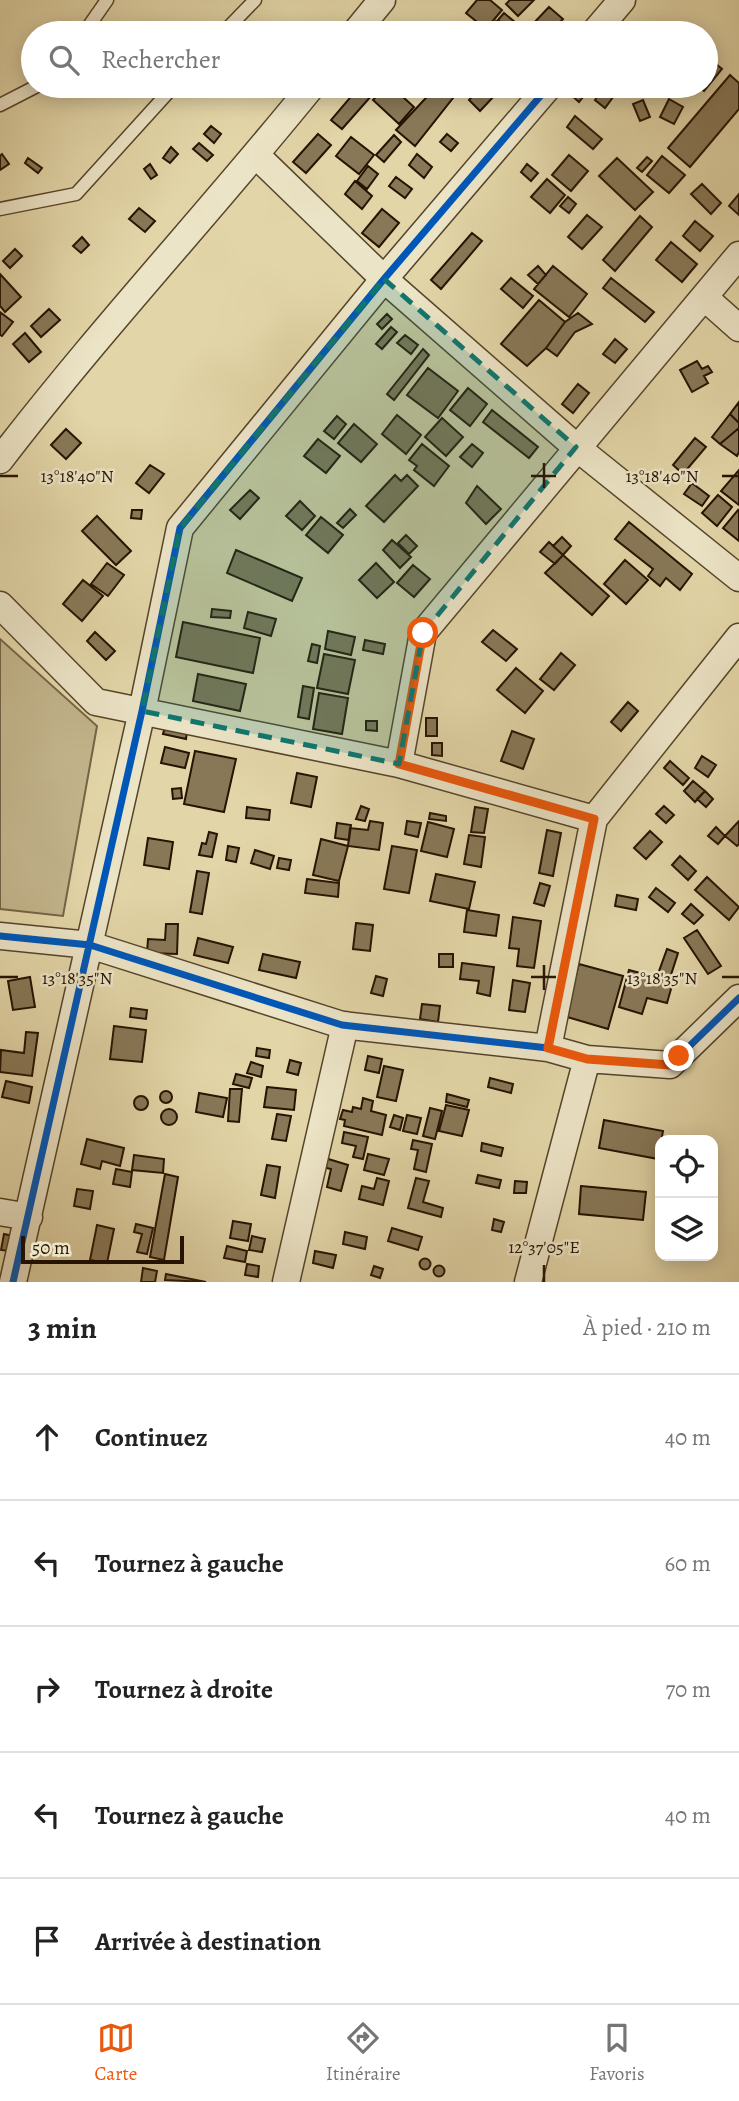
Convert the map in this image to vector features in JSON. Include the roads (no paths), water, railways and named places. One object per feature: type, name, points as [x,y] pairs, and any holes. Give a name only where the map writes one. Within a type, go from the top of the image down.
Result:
[{"type":"street","points":[[365,21],[382,0]]},
{"type":"street","points":[[604,21],[622,0]]},
{"type":"street","points":[[0,460],[50,395],[302,98]]},
{"type":"street","points":[[13,1282],[142,711],[180,528],[384,279],[539,98]]},
{"type":"street","points":[[256,155],[384,279],[576,447],[739,578]]},
{"type":"street","points":[[399,764],[423,633],[739,255]]},
{"type":"street","points":[[705,297],[739,328]]},
{"type":"street","points":[[0,606],[96,702],[399,764],[594,819]]},
{"type":"street","points":[[548,1048],[594,819],[739,636]]},
{"type":"street","points":[[0,936],[90,945],[345,1026],[548,1048],[587,1059],[670,1065],[739,998]]},
{"type":"street","points":[[286,1282],[345,1026]]},
{"type":"street","points":[[528,1282],[587,1059]]},
{"type":"street","points":[[0,1212],[29,1217]]},
{"type":"lane","points":[[92,21],[107,0]]},
{"type":"lane","points":[[234,21],[254,0]]},
{"type":"lane","points":[[0,105],[21,94]]},
{"type":"lane","points":[[0,209],[76,194],[163,98]]}]
